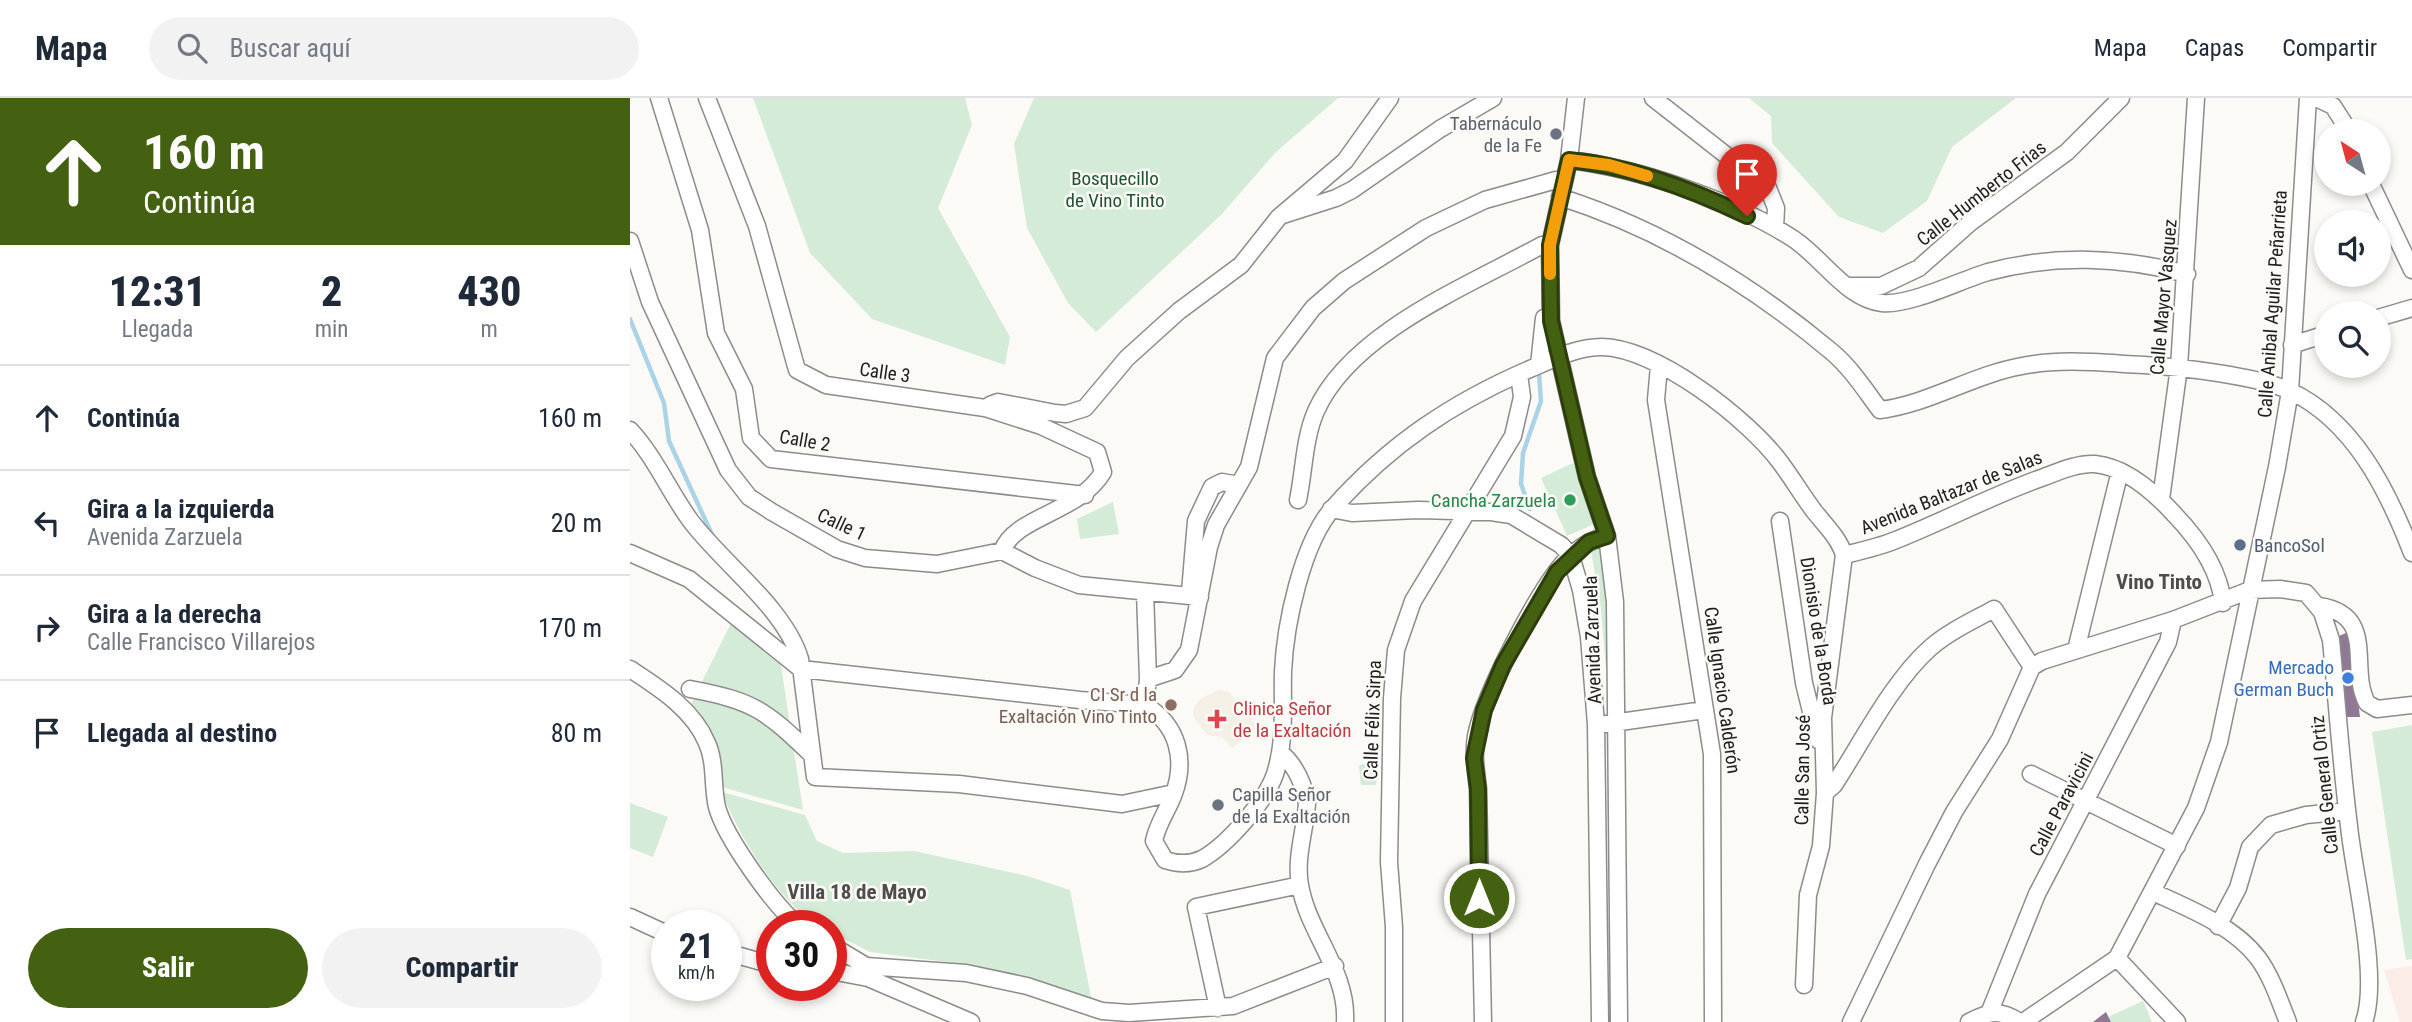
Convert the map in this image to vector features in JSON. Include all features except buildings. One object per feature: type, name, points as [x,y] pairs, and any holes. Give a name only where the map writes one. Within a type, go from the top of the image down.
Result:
[{"type":"street","name":"Calle 2","points":[[659,98],[695,212],[716,333],[744,390],[751,438],[771,459],[1085,495]]},
{"type":"street","name":"Calle 3","points":[[707,98],[757,226],[797,370],[826,385],[985,408],[1041,426],[1097,452],[1103,472],[1085,495]]},
{"type":"street","points":[[985,408],[998,402],[1066,414],[1085,408],[1127,358],[1179,311],[1252,254],[1279,217],[1345,161],[1390,98]]},
{"type":"street","points":[[1279,217],[1352,190],[1440,128],[1493,98]]},
{"type":"street","points":[[1539,365],[1544,327],[1546,245],[1574,98]]},
{"type":"street","name":"Avenida Zarzuela","points":[[1574,98],[1569,160],[1560,181],[1560,197],[1546,245],[1551,321],[1587,477],[1607,536],[1617,634],[1619,1022]]},
{"type":"street","points":[[1653,98],[1768,188],[1776,208],[1774,228]]},
{"type":"street","name":"Calle Humberto Frias","points":[[1849,286],[1881,286],[1919,268],[1971,222],[2067,152],[2121,98]]},
{"type":"street","name":"Calle Mayor Vasquez","points":[[2161,499],[2179,367],[2187,274],[2196,98]]},
{"type":"street","name":"Calle Anibal Aguilar Peñarrieta","points":[[2022,1022],[2117,958],[2196,808],[2219,742],[2277,467],[2290,391],[2308,98]]},
{"type":"street","points":[[2316,98],[2333,106],[2341,119]]},
{"type":"street","points":[[1569,160],[1609,165],[1654,179],[1774,228],[1794,239],[1864,298],[1882,303],[1896,302],[1988,272],[2052,260],[2106,258],[2187,274]]},
{"type":"street","points":[[1148,679],[1175,670],[1189,650],[1196,521],[1212,487],[1222,482],[1239,485],[1249,467],[1275,358],[1313,308],[1344,281],[1426,228],[1485,200],[1560,181]]},
{"type":"street","points":[[2377,196],[2412,270]]},
{"type":"street","points":[[1560,197],[1692,253],[1773,306],[1832,352],[1880,410],[1901,407],[1983,375],[2066,360],[2179,367],[2290,391],[2331,420],[2355,443],[2392,503],[2412,553]]},
{"type":"street","name":"Calle 1","points":[[630,241],[650,302],[728,470],[749,497],[837,549],[865,558],[937,564],[1002,551]]},
{"type":"street","points":[[1298,500],[1315,414],[1340,374],[1361,353],[1430,306],[1546,245]]},
{"type":"street","points":[[2391,314],[2412,308]]},
{"type":"street","points":[[2292,345],[2314,338]]},
{"type":"street","name":"Avenida Baltazar de Salas","points":[[1146,705],[1170,728],[1180,749],[1179,776],[1154,841],[1165,860],[1178,864],[1189,863],[1209,852],[1254,810],[1275,775],[1285,706],[1283,672],[1295,601],[1314,535],[1331,509],[1373,469],[1446,410],[1519,374],[1579,349],[1619,349],[1659,366],[1722,403],[1752,428],[1832,533],[1844,555],[1895,540],[1995,495],[2073,467],[2099,464],[2120,471],[2161,499],[2196,537],[2217,578],[2223,603]]},
{"type":"street","name":"Calle Ignacio Calderón","points":[[1659,366],[1656,400],[1714,790],[1713,1022]]},
{"type":"street","name":"Calle Félix Sirpa","points":[[1395,1019],[1389,862],[1392,698],[1396,650],[1413,601],[1513,436],[1522,397],[1519,374]]},
{"type":"street","points":[[630,430],[691,520],[785,630],[797,651],[812,774],[818,778],[959,784],[1122,804],[1174,793]]},
{"type":"street","points":[[2076,650],[2120,471]]},
{"type":"street","points":[[1085,495],[1033,522],[1006,542],[1002,551],[1035,568],[1079,585],[1194,596]]},
{"type":"street","name":"Avenida Zarzuela","points":[[1331,509],[1352,513],[1418,510],[1511,515],[1561,545],[1571,556],[1581,590],[1589,637],[1596,724],[1600,1022]]},
{"type":"street","name":"Dionisio de la Borda","points":[[1780,521],[1804,683],[1815,735],[1823,743]]},
{"type":"street","points":[[1483,1022],[1476,738],[1503,665],[1557,572],[1589,542],[1607,536]]},
{"type":"street","points":[[630,553],[689,579],[801,668],[1146,705],[1148,679],[1145,592]]},
{"type":"street","name":"Calle San José","points":[[1804,985],[1808,895],[1819,855],[1825,793],[1823,743],[1827,680],[1844,555]]},
{"type":"street","points":[[1851,1022],[1933,853],[2000,739],[2032,667],[2042,661],[2223,603],[2250,590],[2294,590],[2306,593],[2319,606],[2333,608],[2350,623],[2356,635],[2367,703],[2377,709],[2412,705]]},
{"type":"street","name":"Calle General Ortiz","points":[[2319,606],[2331,640],[2347,810],[2365,949],[2369,1003],[2364,1022]]},
{"type":"street","points":[[1825,793],[1834,785],[1896,689],[1928,650],[1994,609],[2032,667]]},
{"type":"street","name":"Calle Paravicini","points":[[1990,1011],[2037,894],[2168,642],[2173,620]]},
{"type":"street","points":[[630,669],[663,690],[690,716],[707,742],[714,772],[716,803],[725,831],[787,910]]},
{"type":"street","points":[[690,689],[737,698],[757,708],[778,723],[810,754]]},
{"type":"street","points":[[1596,724],[1616,724],[1704,710]]},
{"type":"street","points":[[1280,752],[1295,769],[1307,804],[1300,885],[1335,966],[1346,1008],[1345,1022]]},
{"type":"street","points":[[2031,774],[2177,846]]},
{"type":"street","points":[[2218,926],[2238,888],[2250,847],[2271,825],[2306,815],[2347,810]]},
{"type":"street","points":[[1217,1008],[1196,906],[1300,885]]},
{"type":"street","points":[[2153,892],[2239,939],[2257,957],[2271,980],[2288,1022]]},
{"type":"street","points":[[630,917],[651,927]]},
{"type":"street","points":[[847,957],[867,972],[971,1022]]},
{"type":"street","points":[[2117,958],[2177,1022]]},
{"type":"street","points":[[847,971],[966,973],[1027,986],[1102,1011],[1129,1013],[1217,1008],[1257,998],[1335,966]]},
{"type":"street","points":[[1969,1022],[1990,1011],[2007,1014],[2022,1022]]},
{"type":"shaded area","name":"Clinica Señor de la Exaltación","points":[[1218,690],[1229,692],[1237,703],[1240,720],[1251,717],[1257,729],[1232,748],[1221,737],[1207,735],[1193,716],[1194,708],[1200,699]]},
{"type":"shaded area","points":[[2412,966],[2412,1022],[2400,1022],[2384,970]]},
{"type":"green space","points":[[753,98],[965,98],[972,125],[938,208],[1010,337],[1005,365],[872,319],[810,253]]},
{"type":"green space","name":"Bosquecillo de Vino Tinto","points":[[1034,98],[1338,98],[1276,152],[1221,215],[1096,332],[1068,303],[1027,228],[1014,144]]},
{"type":"green space","points":[[1749,98],[2016,98],[1952,147],[1927,201],[1883,233],[1839,217],[1772,143],[1771,116]]},
{"type":"green space","name":"Cancha Zarzuela","points":[[1573,463],[1599,522],[1567,536],[1541,478]]},
{"type":"green space","points":[[1113,502],[1119,534],[1080,539],[1077,519]]},
{"type":"green space","points":[[1597,545],[1604,546],[1612,568],[1609,707],[1601,610],[1591,551]]},
{"type":"green space","points":[[735,615],[778,646],[803,810],[722,787],[690,706]]},
{"type":"green space","points":[[2412,725],[2412,959],[2406,960],[2372,732]]},
{"type":"green space","points":[[1379,761],[1376,785],[1361,785],[1359,765]]},
{"type":"green space","points":[[722,792],[805,815],[817,841],[843,853],[914,851],[1027,876],[1070,890],[1092,1002],[1038,981],[962,964],[870,952],[847,940],[847,910],[798,910],[781,893],[751,850]]},
{"type":"green space","points":[[630,803],[668,817],[653,857],[630,848]]},
{"type":"green space","points":[[2143,1001],[2152,1022],[2111,1022],[2108,1017]]},
{"type":"waterway","points":[[630,319],[664,403],[669,441],[714,539]]},
{"type":"waterway","points":[[1530,509],[1521,484],[1523,453],[1541,401],[1539,373]]},
{"type":"slow traffic","points":[[1550,274],[1550,245],[1569,160],[1609,165],[1647,176]]},
{"type":"place","name":"Tabernáculo de la Fe","points":[[1556,134]]},
{"type":"place","name":"Cancha Zarzuela","points":[[1570,500]]},
{"type":"place","name":"BancoSol","points":[[2240,545]]},
{"type":"place","name":"Mercado German Buch","points":[[2348,678]]},
{"type":"place","name":"CI Sr d la Exaltación Vino Tinto","points":[[1171,705]]},
{"type":"place","name":"Clinica Señor de la Exaltación","points":[[1217,719]]},
{"type":"place","name":"Capilla Señor de la Exaltación","points":[[1218,805]]},
{"type":"district","name":"Vino Tinto","points":[[2159,582]]},
{"type":"district","name":"Villa 18 de Mayo","points":[[857,892]]},
{"type":"route","points":[[1479,898],[1478,789],[1474,758],[1478,727],[1484,710],[1503,665],[1557,572],[1565,561],[1589,542],[1607,536],[1587,477],[1551,321],[1550,245],[1569,160],[1609,165],[1654,179],[1747,216]]}]
